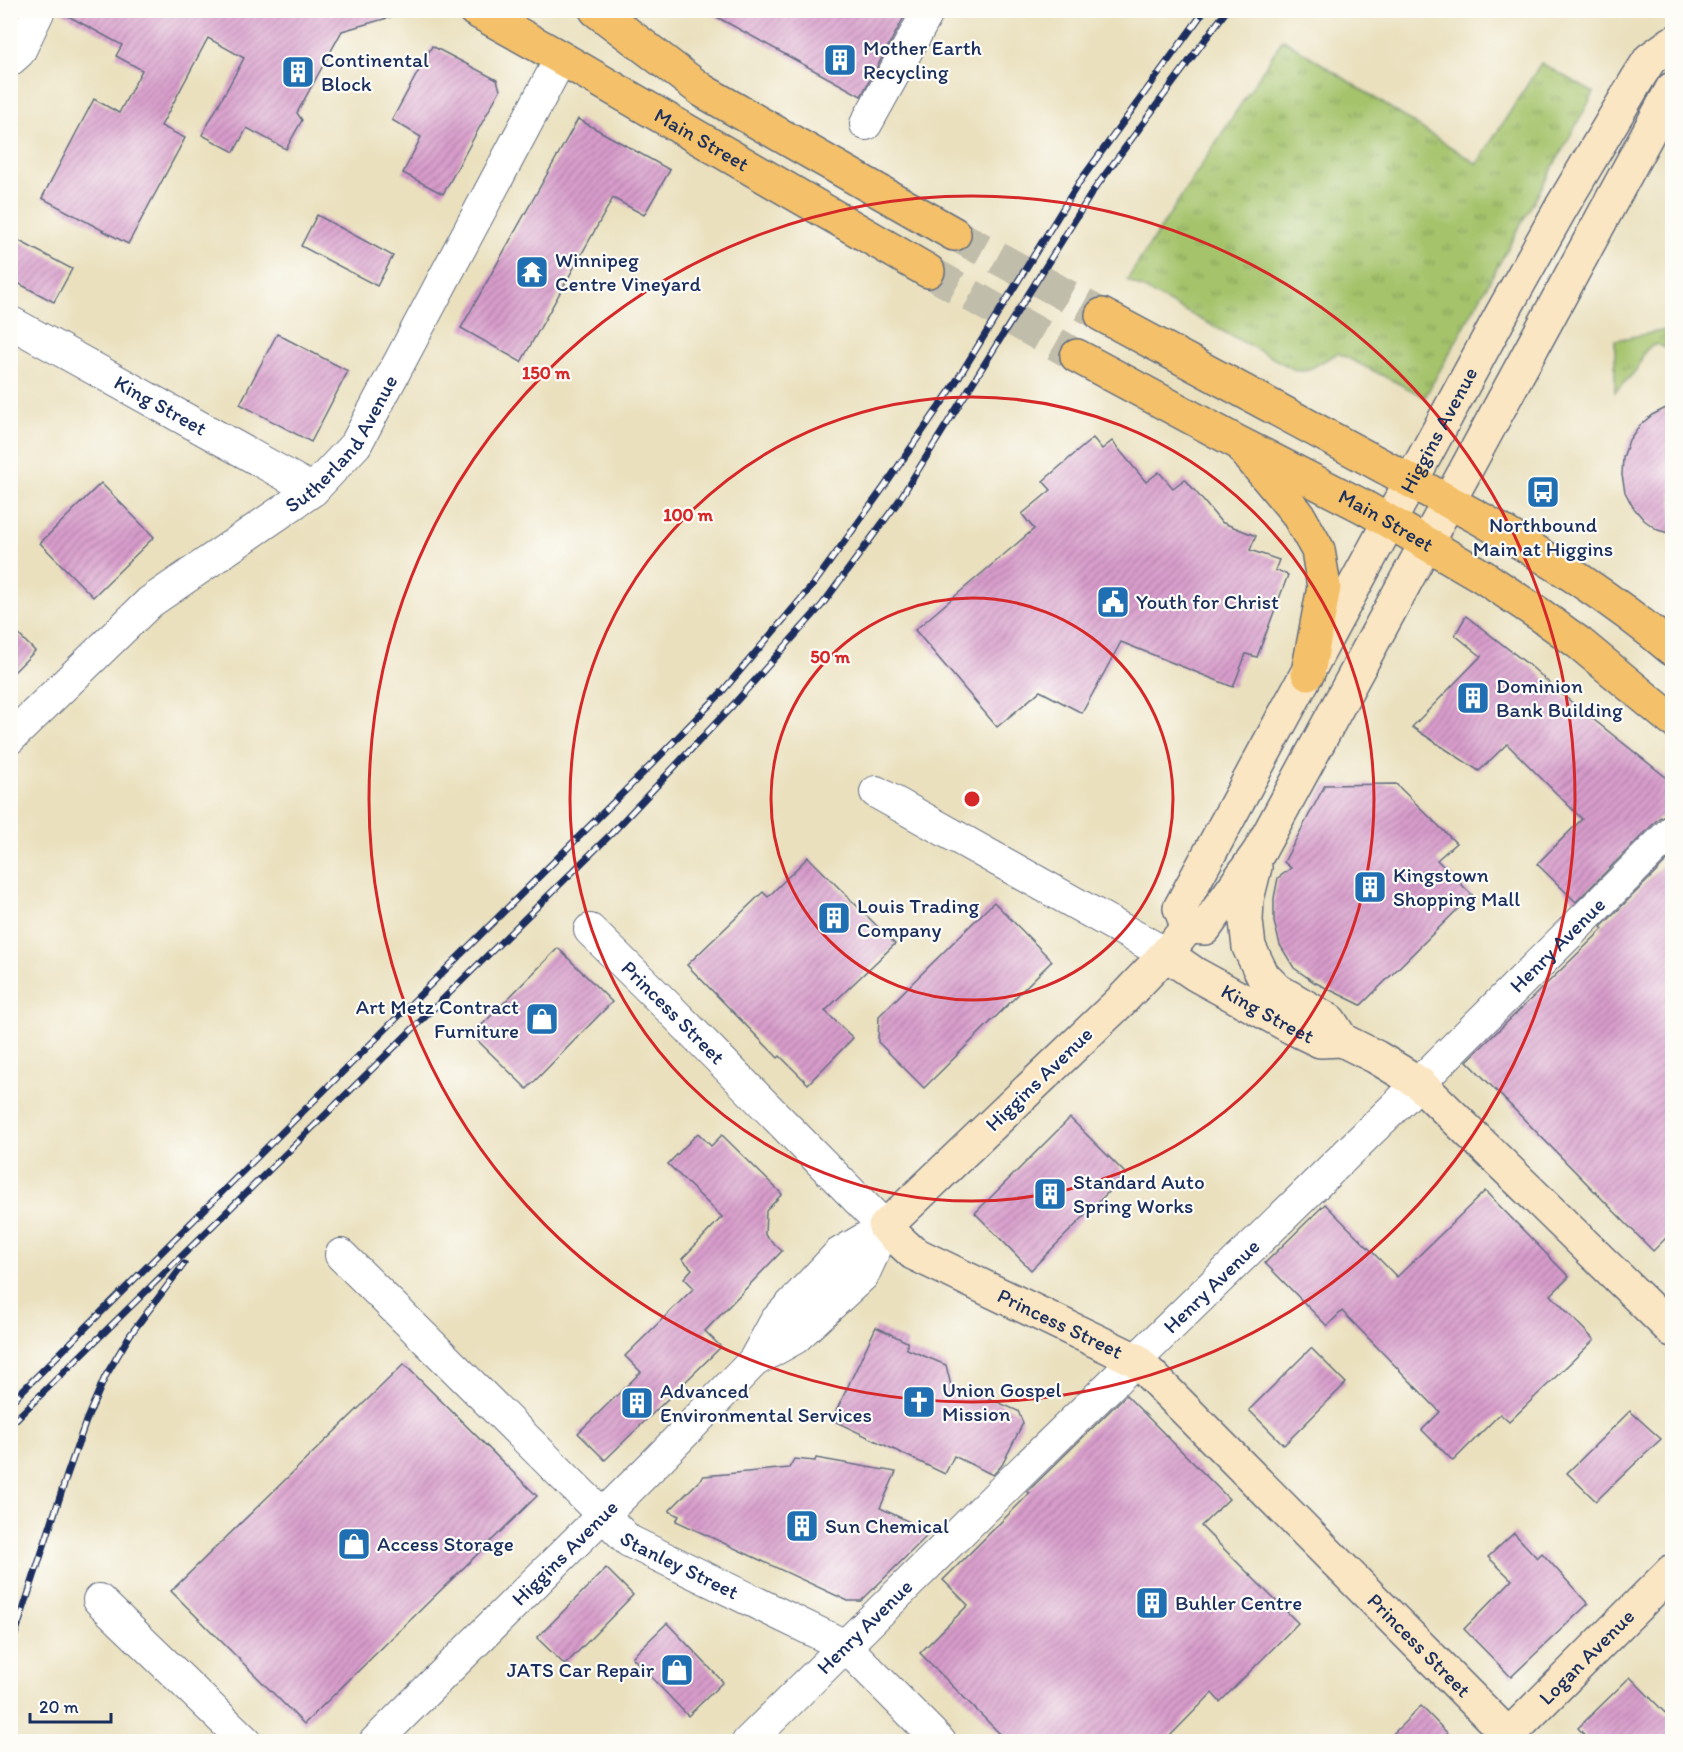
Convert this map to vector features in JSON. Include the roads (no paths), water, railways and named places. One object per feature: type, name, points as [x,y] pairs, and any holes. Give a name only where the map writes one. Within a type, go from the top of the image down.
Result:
[{"type":"main road","name":"Main Street","points":[[475,10],[928,271]]},
{"type":"main road","name":"Main Street","points":[[596,10],[703,91],[954,234]]},
{"type":"main road","name":"Higgins Avenue","points":[[1188,927],[1180,908],[1410,482],[1602,137],[1650,59],[1672,43]]},
{"type":"main road","name":"Higgins Avenue","points":[[1188,927],[1205,928],[1259,852],[1672,89]]},
{"type":"main road","points":[[1102,315],[1521,542],[1612,602],[1672,650]]},
{"type":"main road","name":"Main Street","points":[[1077,356],[1364,507],[1482,576],[1539,614],[1588,651],[1672,720]]},
{"type":"main road","points":[[1237,442],[1297,513],[1318,550],[1324,587],[1308,673]]},
{"type":"main road","points":[[1259,852],[1247,899],[1246,921],[1250,947],[1263,976],[1277,990],[1330,1021],[1342,1040]]},
{"type":"main road","name":"Higgins Avenue","points":[[885,1227],[1120,1002],[1166,954],[1188,927]]},
{"type":"main road","name":"King Street","points":[[1166,954],[1195,974],[1293,1028],[1320,1041],[1342,1040],[1419,1083],[1672,1330]]},
{"type":"main road","name":"Princess Street","points":[[885,1227],[913,1253],[1136,1360],[1508,1739]]},
{"type":"main road","name":"Logan Avenue","points":[[1508,1739],[1672,1571]]},
{"type":"street","points":[[10,60],[19,52],[39,10]]},
{"type":"street","points":[[866,124],[929,10]]},
{"type":"street","name":"Sutherland Avenue","points":[[10,738],[150,603],[313,490],[356,444],[561,58]]},
{"type":"street","name":"King Street","points":[[10,322],[313,490]]},
{"type":"street","name":"King Street","points":[[876,792],[1166,954]]},
{"type":"street","name":"Henry Avenue","points":[[748,1742],[1419,1083],[1672,831]]},
{"type":"street","name":"Princess Street","points":[[590,930],[678,1016],[885,1227]]},
{"type":"street","name":"Higgins Avenue","points":[[375,1742],[754,1361],[795,1338],[862,1275],[885,1227]]},
{"type":"street","name":"Stanley Street","points":[[340,1255],[629,1542],[845,1646],[940,1742]]},
{"type":"street","points":[[99,1600],[246,1742]]},
{"type":"tunnel","points":[[954,234],[1102,315]]},
{"type":"tunnel","points":[[928,271],[1077,356]]},
{"type":"railway","points":[[10,1403],[721,693],[813,585],[884,487],[952,388],[1078,184],[1205,10]]},
{"type":"railway","points":[[10,1425],[611,834],[733,705],[822,605],[898,502],[1093,191],[1227,10]]},
{"type":"railway","points":[[10,1650],[67,1475],[86,1421],[105,1377],[130,1335],[184,1264]]},
{"type":"place","name":"Mother Earth Recycling","points":[[840,60]]},
{"type":"place","name":"Continental Block","points":[[298,72]]},
{"type":"place","name":"Winnipeg Centre Vineyard","points":[[532,272]]},
{"type":"place","name":"Northbound Main at Higgins","points":[[1543,492]]},
{"type":"place","name":"Youth for Christ","points":[[1113,602]]},
{"type":"place","name":"Dominion Bank Building","points":[[1473,698]]},
{"type":"place","name":"Kingstown Shopping Mall","points":[[1370,887]]},
{"type":"place","name":"Louis Trading Company","points":[[834,918]]},
{"type":"place","name":"Art Metz Contract Furniture","points":[[542,1019]]},
{"type":"place","name":"Standard Auto Spring Works","points":[[1050,1194]]},
{"type":"place","name":"Union Gospel Mission","points":[[919,1402]]},
{"type":"place","name":"Advanced Environmental Services","points":[[637,1403]]},
{"type":"place","name":"Sun Chemical","points":[[802,1526]]},
{"type":"place","name":"Access Storage","points":[[354,1544]]},
{"type":"place","name":"Buhler Centre","points":[[1152,1603]]},
{"type":"place","name":"JATS Car Repair","points":[[677,1670]]}]
